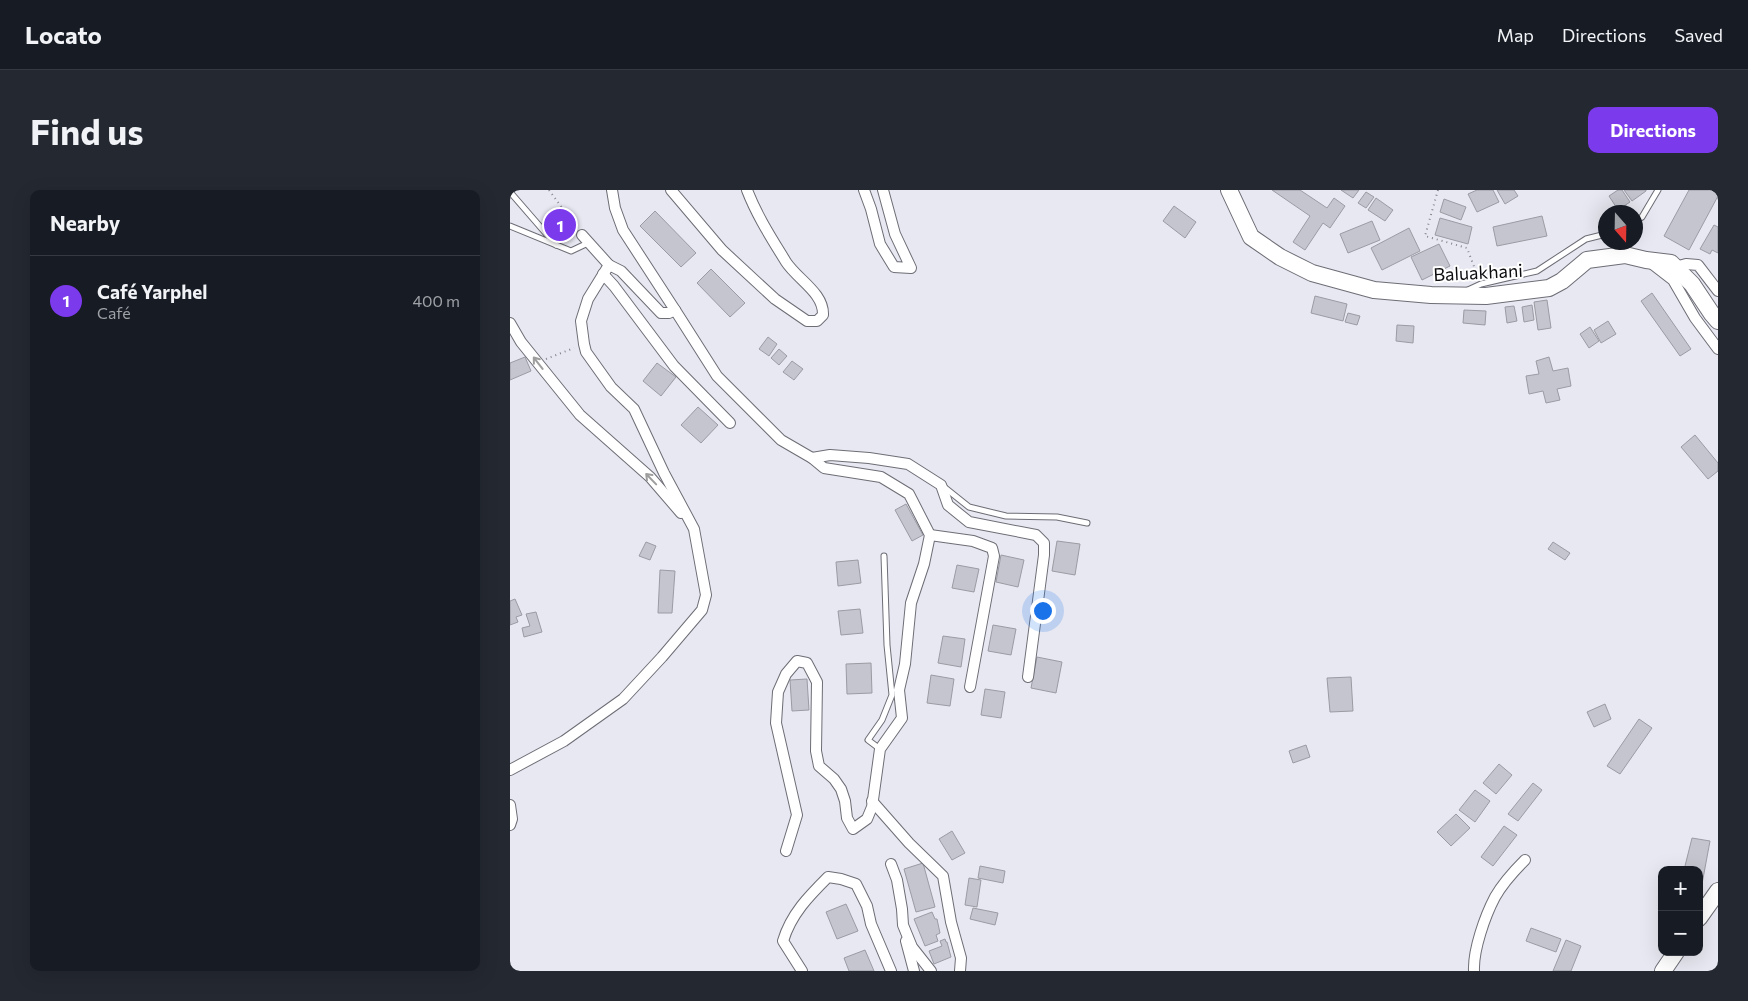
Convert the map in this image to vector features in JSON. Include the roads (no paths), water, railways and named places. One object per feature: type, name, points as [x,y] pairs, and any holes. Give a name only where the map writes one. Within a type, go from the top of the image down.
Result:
[{"type":"main road","name":"Baluakhani","points":[[1229,190],[1251,237],[1280,258],[1312,273],[1374,290],[1431,295],[1486,296],[1549,288],[1562,281],[1587,260],[1625,254],[1646,260]]},
{"type":"main road","points":[[1646,260],[1671,264],[1675,267],[1692,284],[1718,321]]},
{"type":"main road","points":[[1703,912],[1718,891]]},
{"type":"main road","points":[[1663,971],[1673,956]]},
{"type":"street","points":[[612,190],[615,208],[623,230],[717,376],[781,440],[812,458],[824,468],[881,477],[909,494],[930,535],[924,564],[911,603],[905,664],[899,690],[902,718],[880,749],[872,801],[867,819],[854,829],[847,818],[841,789],[834,779],[819,766],[816,751],[817,682],[807,663],[797,661],[786,674],[778,692],[776,723],[797,815],[786,851]]},
{"type":"street","points":[[671,190],[722,250],[775,299],[807,321],[816,321],[823,315],[823,306],[788,265],[755,211],[747,190]]},
{"type":"street","points":[[864,190],[872,209],[880,244],[887,258],[894,267],[911,268],[895,234],[883,190]]},
{"type":"street","points":[[585,239],[620,293],[674,366],[730,423]]},
{"type":"street","name":"Baluakhani","points":[[1646,260],[1672,280],[1695,318],[1718,349]]},
{"type":"street","points":[[1675,267],[1686,264],[1698,265],[1718,291]]},
{"type":"street","points":[[606,270],[621,271],[661,313],[669,313],[675,310]]},
{"type":"street","points":[[510,770],[564,741],[623,699],[662,658],[702,610],[706,595],[694,528],[664,473],[634,409],[611,387],[586,352],[581,321],[588,300],[606,270]]},
{"type":"street","points":[[510,323],[521,342],[580,415],[650,476],[694,528]]},
{"type":"street","points":[[812,458],[830,455],[908,464],[941,485],[948,505],[969,522],[1036,535],[1044,543],[1028,677]]},
{"type":"street","points":[[930,535],[983,544],[992,548],[994,556],[970,687]]},
{"type":"street","points":[[872,801],[909,843],[943,876],[951,922],[960,958],[960,971]]},
{"type":"street","points":[[510,805],[512,819],[510,824]]},
{"type":"street","points":[[1474,971],[1481,933],[1496,896],[1525,860]]},
{"type":"street","points":[[891,864],[898,880],[906,946],[914,971]]},
{"type":"street","points":[[802,971],[783,941],[796,911],[828,877],[856,884],[867,906],[871,924],[891,971]]},
{"type":"street","points":[[903,925],[912,947],[931,971]]},
{"type":"lane","points":[[1643,215],[1658,190]]},
{"type":"lane","points":[[510,192],[558,247]]},
{"type":"lane","points":[[510,226],[571,251],[585,239]]},
{"type":"lane","points":[[1456,295],[1481,284],[1537,271],[1586,239],[1598,236]]},
{"type":"lane","points":[[941,485],[969,507],[1006,516],[1056,517],[1087,523]]},
{"type":"lane","points":[[880,749],[868,740],[882,720],[892,694],[887,644],[884,556]]},
{"type":"place","name":"Café Yarphel","points":[[560,225]]}]
